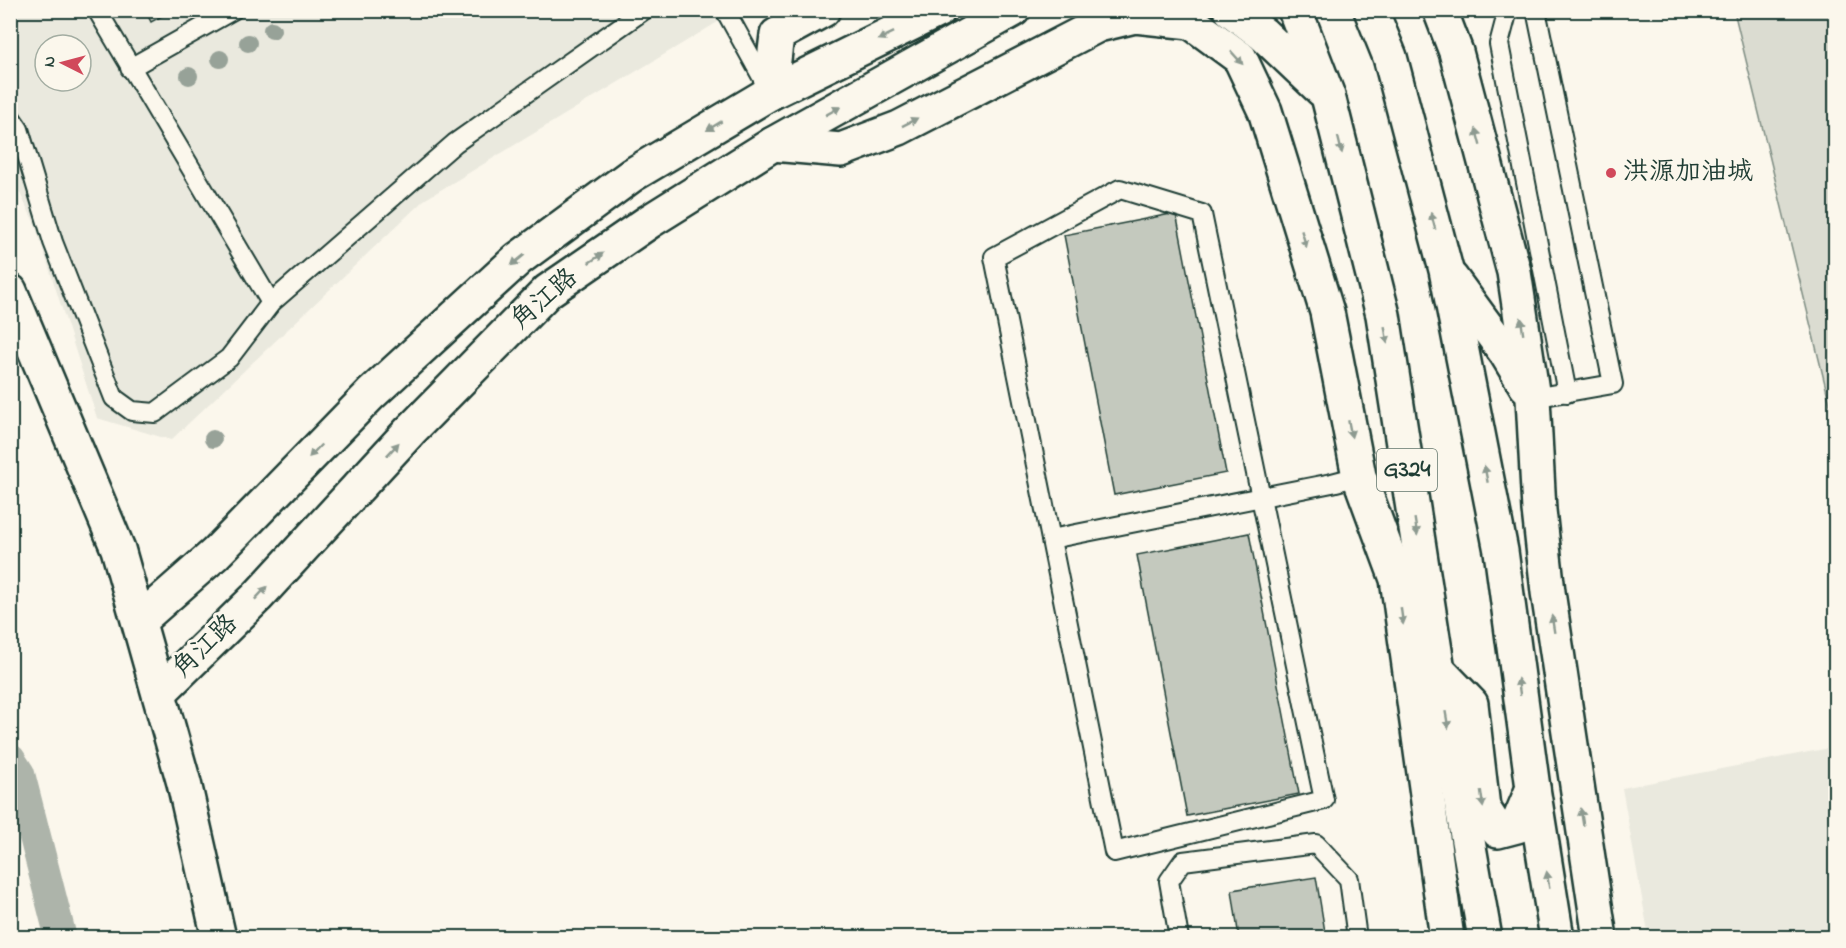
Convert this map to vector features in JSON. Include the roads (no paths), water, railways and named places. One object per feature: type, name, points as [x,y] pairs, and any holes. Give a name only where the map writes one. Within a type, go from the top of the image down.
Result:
[{"type":"main road","points":[[770,93],[777,35],[823,10]]},
{"type":"main road","name":"角江路","points":[[140,621],[214,554],[371,394],[518,259],[632,175],[770,93],[939,10]]},
{"type":"main road","name":"角江路","points":[[160,692],[257,597],[410,431],[548,291],[650,222],[773,144],[1013,10]]},
{"type":"main road","points":[[1231,10],[1263,34],[1328,96]]},
{"type":"main road","name":"G324","points":[[1295,10],[1328,96],[1383,315],[1438,670],[1485,938]]},
{"type":"main road","points":[[1371,10],[1390,57],[1446,270],[1501,551],[1533,788],[1557,938]]},
{"type":"main road","points":[[1390,57],[1395,10]]},
{"type":"main road","points":[[1440,10],[1456,52],[1514,272],[1533,398],[1539,510],[1548,592],[1600,938]]},
{"type":"main road","points":[[773,144],[841,150],[899,128],[1098,25],[1135,16],[1191,22],[1239,58],[1265,111],[1326,312],[1359,476],[1397,579],[1447,938]]},
{"type":"main road","points":[[1446,270],[1506,353],[1533,398],[1522,463],[1501,551]]},
{"type":"main road","points":[[10,291],[118,549],[184,783],[219,938]]},
{"type":"main road","points":[[1438,670],[1471,704],[1483,808],[1498,831],[1517,826],[1533,788]]},
{"type":"lane","points":[[97,10],[271,303]]},
{"type":"lane","points":[[130,68],[233,10]]},
{"type":"lane","points":[[10,116],[19,129],[53,242],[114,398],[132,411],[155,413],[229,358],[271,303],[455,143],[644,10]]},
{"type":"lane","points":[[725,10],[770,93]]},
{"type":"lane","points":[[1508,10],[1499,44],[1567,393]]},
{"type":"lane","points":[[1533,398],[1613,384],[1536,10]]},
{"type":"lane","points":[[1120,189],[1202,214],[1261,496],[1323,800],[1114,852],[994,257],[1120,189]]},
{"type":"lane","points":[[1050,539],[1359,476]]},
{"type":"lane","points":[[1179,938],[1169,881],[1183,861],[1316,844],[1349,879],[1357,938]]},
{"type":"waterway","points":[[10,760],[19,774],[61,938]]},
{"type":"place","name":"洪源加油城","points":[[1611,173]]}]
